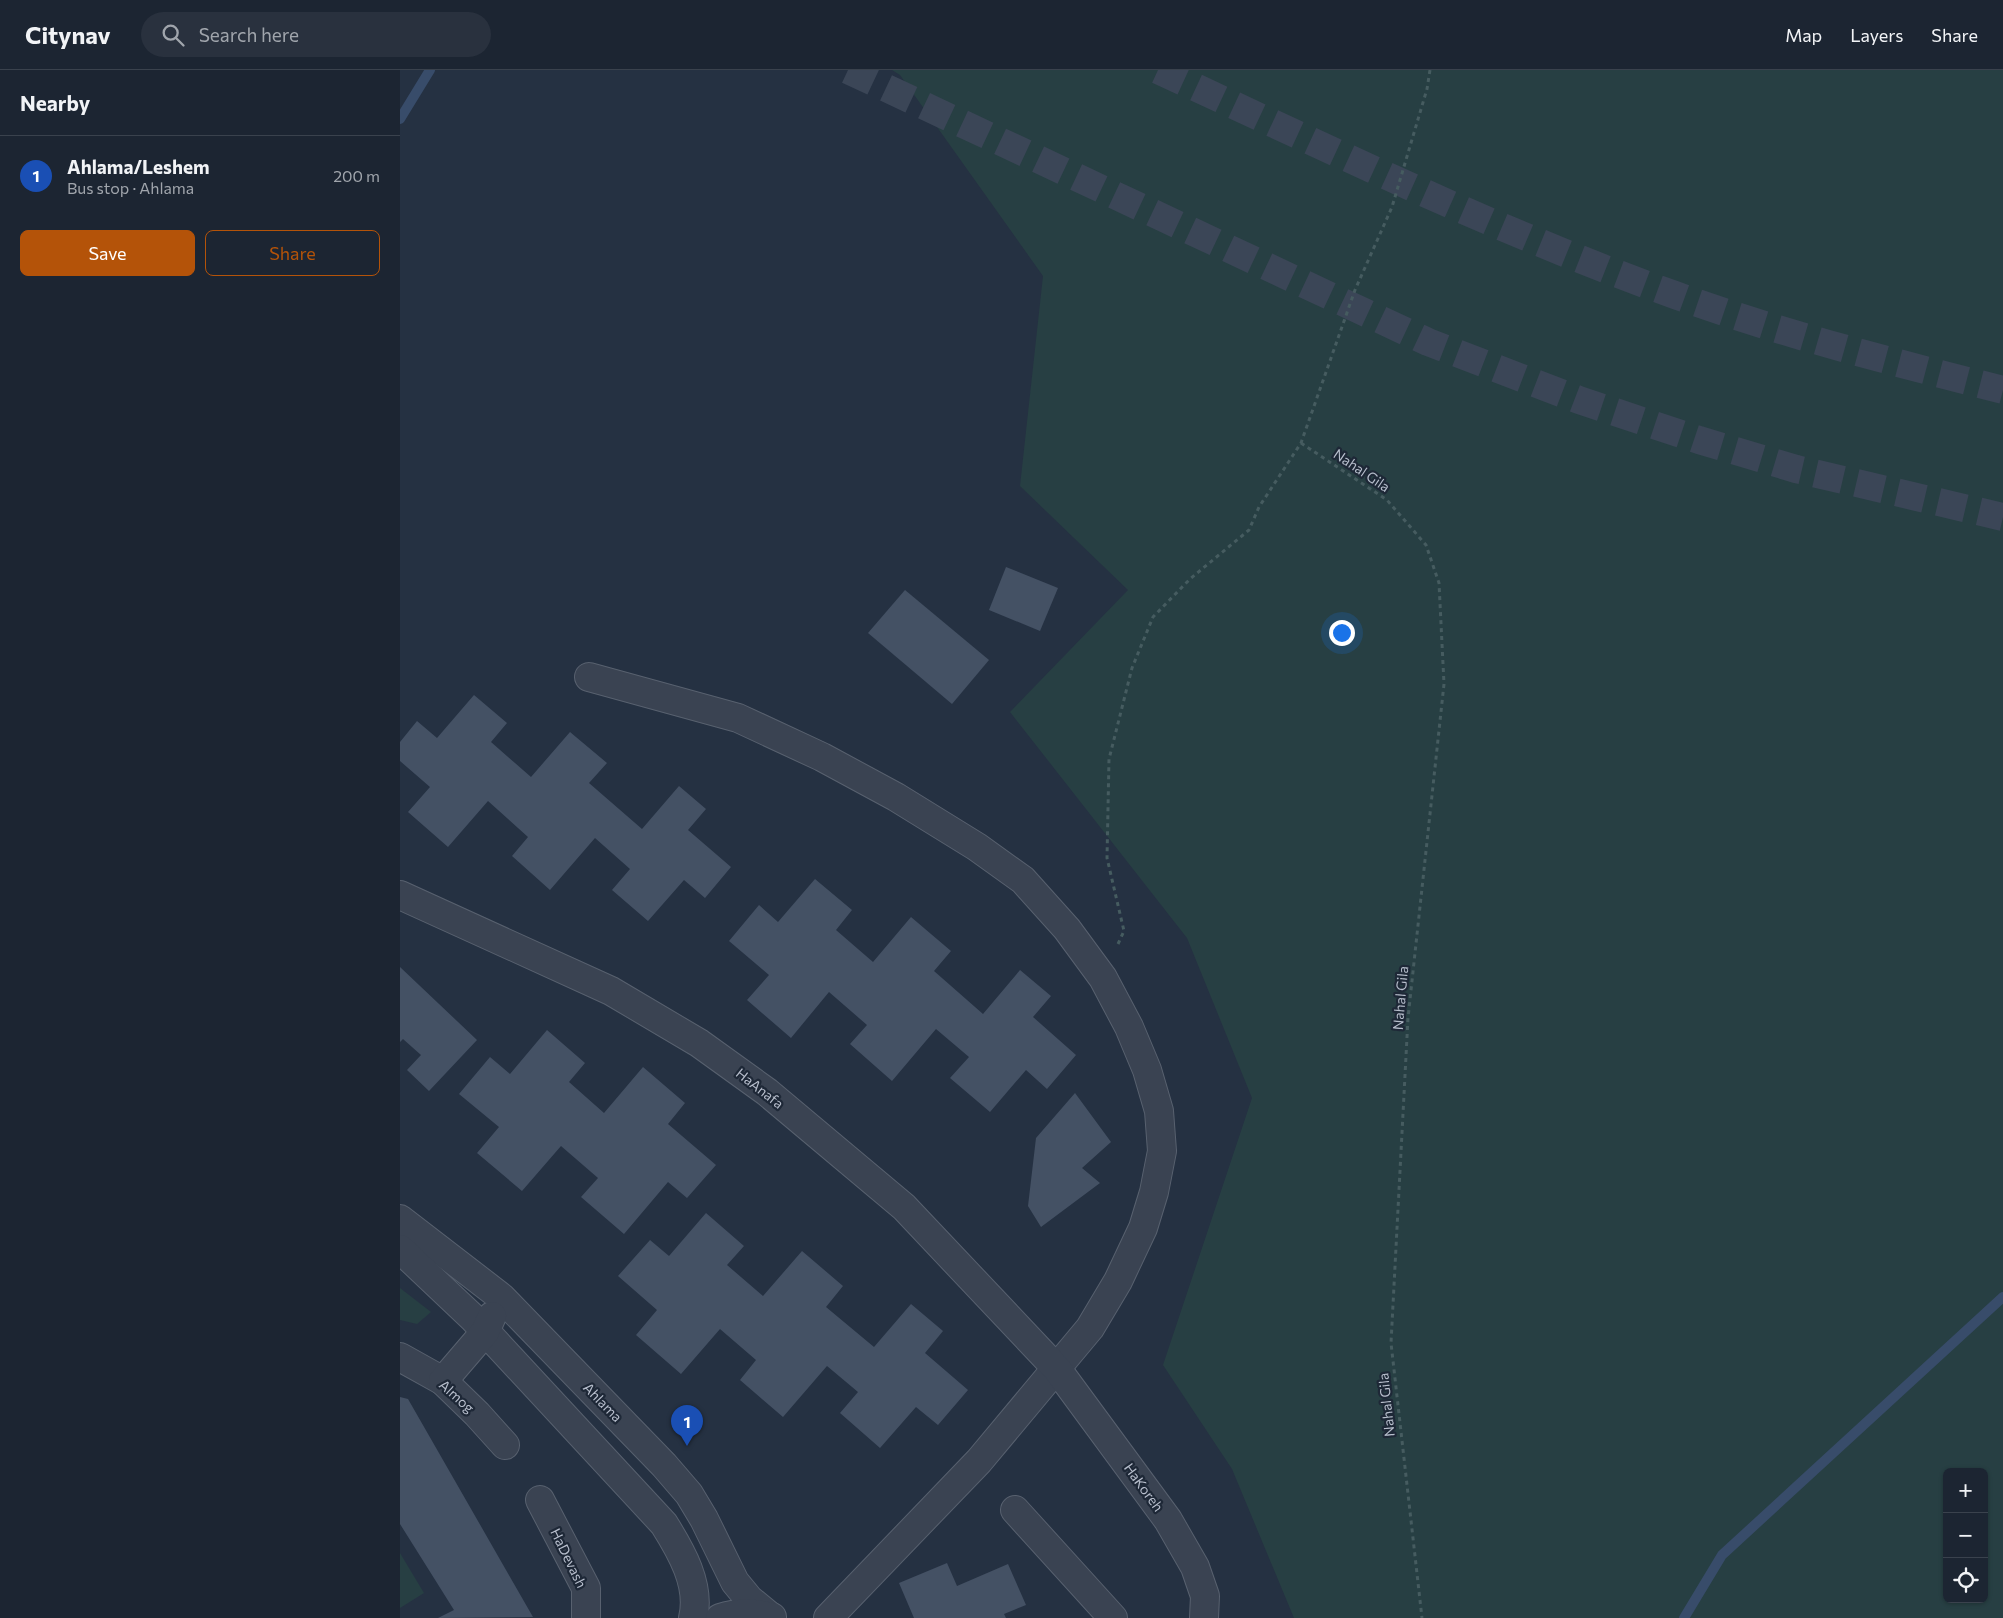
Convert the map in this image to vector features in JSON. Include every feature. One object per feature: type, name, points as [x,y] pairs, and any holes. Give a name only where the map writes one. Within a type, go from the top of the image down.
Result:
[{"type":"street","points":[[589,677],[738,718],[822,757],[896,798],[976,847],[1023,880],[1066,929],[1103,978],[1129,1027],[1146,1070],[1159,1111],[1162,1151],[1154,1192],[1139,1236],[1118,1281],[1090,1328],[979,1460],[828,1618]]},
{"type":"street","name":"HaAnafa","points":[[400,895],[611,991],[707,1049],[767,1092],[904,1207],[1057,1369]]},
{"type":"street","name":"Ahlama","points":[[400,1219],[501,1297],[645,1445],[689,1494],[704,1519],[734,1582],[749,1599],[772,1617]]},
{"type":"street","points":[[400,1249],[485,1332],[664,1524],[682,1553],[692,1584],[695,1609],[693,1618]]},
{"type":"street","points":[[443,1382],[485,1332],[501,1297]]},
{"type":"street","name":"Almog","points":[[400,1357],[443,1382],[477,1414],[505,1445]]},
{"type":"street","name":"HaKoreh","points":[[1057,1369],[1168,1520],[1195,1567],[1205,1596],[1204,1618]]},
{"type":"street","name":"HaDevash","points":[[540,1500],[586,1588],[586,1618]]},
{"type":"street","points":[[1015,1510],[1113,1618]]},
{"type":"street","points":[[720,1618],[737,1612],[749,1612],[772,1617]]},
{"type":"path","points":[[1103,978],[1124,930],[1107,858],[1109,759],[1132,668],[1153,617],[1190,580],[1249,530],[1259,507],[1301,443],[1355,290],[1392,207],[1427,89],[1430,70]]},
{"type":"path","name":"Nahal Gila","points":[[1301,443],[1387,500],[1426,545],[1439,583],[1444,684],[1408,1018],[1391,1343],[1422,1618]]},
{"type":"green space","points":[[892,70],[2003,70],[2003,1618],[1294,1618],[1232,1469],[1163,1365],[1252,1098],[1187,938],[1010,712],[1128,590],[1020,486],[1043,276],[900,75]]},
{"type":"green space","points":[[400,1288],[431,1312],[417,1324],[400,1320]]},
{"type":"green space","points":[[400,1553],[424,1593],[400,1608]]},
{"type":"building","points":[[1006,567],[1058,588],[1040,631],[989,610]]},
{"type":"building","points":[[905,590],[989,660],[952,704],[868,633]]},
{"type":"building","points":[[474,695],[507,723],[491,742],[531,777],[570,732],[607,763],[589,783],[642,829],[679,786],[706,809],[688,830],[731,867],[705,898],[684,880],[648,921],[612,890],[630,869],[595,838],[550,890],[512,856],[528,837],[488,801],[448,847],[408,812],[430,787],[400,761],[400,742],[417,721],[437,738]]},
{"type":"building","points":[[815,879],[852,910],[836,930],[873,962],[911,917],[951,951],[934,971],[983,1014],[1020,970],[1051,996],[1033,1017],[1076,1055],[1047,1089],[1026,1070],[990,1112],[950,1078],[969,1057],[936,1029],[892,1081],[850,1044],[867,1025],[829,992],[791,1038],[747,1000],[769,975],[729,941],[759,905],[778,922]]},
{"type":"building","points":[[400,967],[477,1040],[429,1091],[407,1070],[421,1055],[403,1039],[400,1042]]},
{"type":"building","points":[[547,1030],[585,1063],[569,1082],[604,1113],[643,1067],[685,1103],[668,1124],[716,1165],[687,1198],[668,1182],[624,1234],[581,1197],[598,1178],[561,1146],[522,1191],[477,1153],[499,1127],[459,1094],[490,1057],[510,1074]]},
{"type":"building","points":[[1075,1093],[1111,1142],[1082,1168],[1100,1183],[1041,1227],[1028,1206],[1036,1138]]},
{"type":"building","points":[[706,1213],[744,1246],[727,1265],[763,1296],[802,1251],[843,1286],[826,1307],[874,1347],[911,1304],[943,1331],[925,1353],[968,1390],[938,1425],[916,1407],[880,1448],[840,1413],[858,1392],[827,1366],[783,1417],[740,1380],[756,1360],[720,1329],[681,1374],[636,1335],[657,1310],[618,1276],[650,1240],[669,1256]]},
{"type":"building","points":[[400,1397],[408,1399],[533,1617],[438,1618],[454,1610],[400,1524]]},
{"type":"building","points":[[947,1563],[957,1586],[1008,1564],[1026,1605],[1004,1614],[1006,1618],[914,1618],[899,1583]]},
{"type":"waterway","points":[[400,119],[430,70]]},
{"type":"waterway","points":[[1684,1618],[1722,1555],[2003,1297]]},
{"type":"tunnel","points":[[848,70],[1428,342],[1579,400],[1699,440],[1796,469],[2003,517]]},
{"type":"tunnel","points":[[1158,70],[1478,217],[1675,295],[1797,335],[2003,390]]},
{"type":"place","name":"Ahlama/Leshem","points":[[687,1446]]}]
